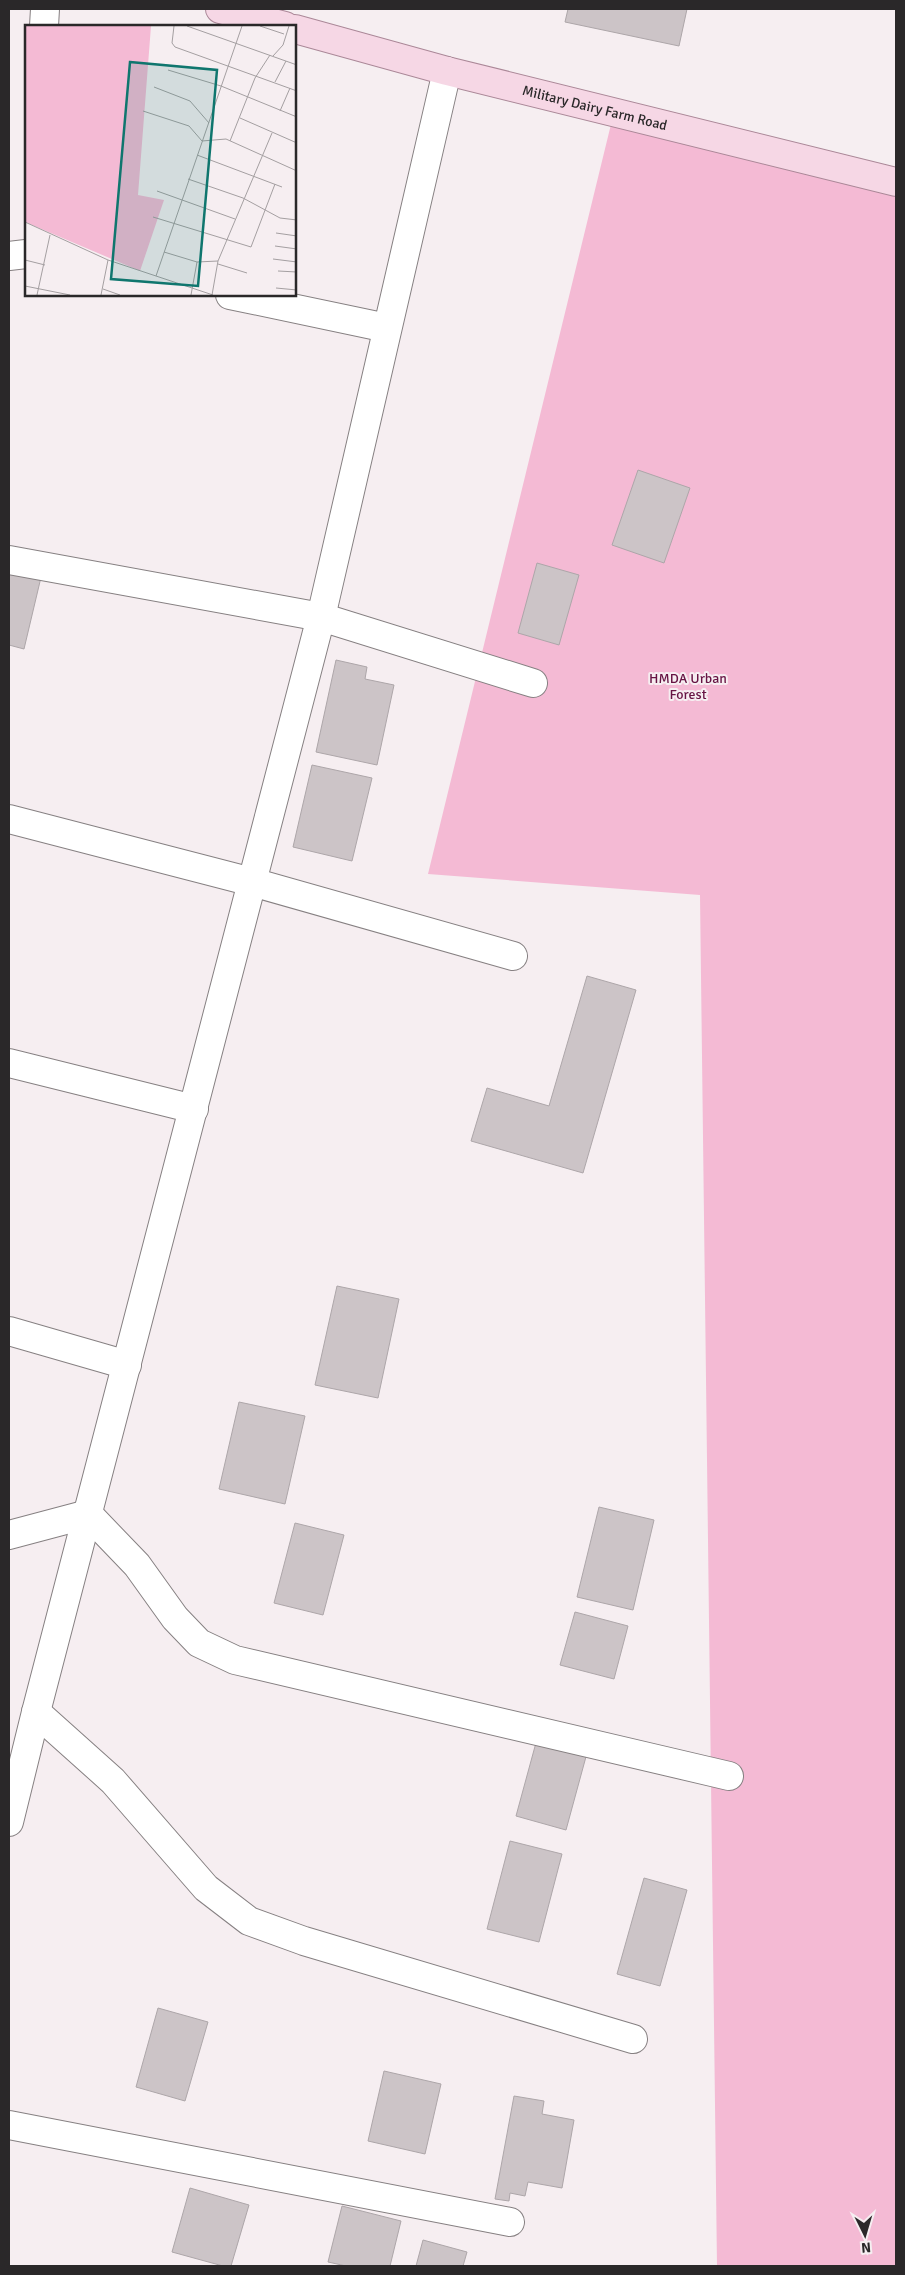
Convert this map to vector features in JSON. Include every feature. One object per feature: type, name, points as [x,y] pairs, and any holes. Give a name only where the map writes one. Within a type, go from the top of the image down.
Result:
[{"type":"main road","points":[[220,9],[280,25]]},
{"type":"main road","name":"Military Dairy Farm Road","points":[[296,29],[447,70],[896,182]]},
{"type":"street","points":[[44,25],[45,9]]},
{"type":"street","points":[[9,1822],[321,617],[447,70]]},
{"type":"street","points":[[9,256],[25,254]]},
{"type":"street","points":[[235,296],[387,328]]},
{"type":"street","points":[[9,560],[321,617],[533,683]]},
{"type":"street","points":[[9,819],[252,882],[513,956]]},
{"type":"street","points":[[9,1063],[194,1109]]},
{"type":"street","points":[[9,1331],[127,1365]]},
{"type":"street","points":[[9,1535],[88,1514]]},
{"type":"street","points":[[88,1514],[137,1565],[176,1618],[200,1643],[235,1660],[728,1776]]},
{"type":"street","points":[[36,1712],[113,1780],[206,1888],[249,1921],[304,1942],[633,2039]]},
{"type":"street","points":[[9,2124],[510,2222]]},
{"type":"green space","name":"HMDA Urban Forest","points":[[614,112],[896,189],[896,2266],[717,2266],[700,895],[428,874]]},
{"type":"building","points":[[568,9],[687,9],[679,46],[565,22]]},
{"type":"building","points":[[638,470],[690,488],[664,563],[612,545]]},
{"type":"building","points":[[537,563],[579,575],[559,645],[518,633]]},
{"type":"building","points":[[9,565],[42,573],[24,649],[9,645]]},
{"type":"building","points":[[336,660],[367,667],[365,679],[394,685],[377,765],[316,752]]},
{"type":"building","points":[[312,765],[372,778],[352,861],[293,847]]},
{"type":"building","points":[[587,976],[636,990],[583,1173],[471,1141],[487,1088],[549,1106]]},
{"type":"building","points":[[337,1286],[399,1299],[378,1398],[315,1385]]},
{"type":"building","points":[[239,1402],[305,1416],[285,1504],[219,1489]]},
{"type":"building","points":[[599,1507],[654,1520],[633,1610],[577,1597]]},
{"type":"building","points":[[295,1523],[344,1535],[323,1615],[274,1603]]},
{"type":"building","points":[[575,1612],[628,1626],[614,1679],[560,1665]]},
{"type":"building","points":[[537,1739],[587,1753],[566,1830],[516,1816]]},
{"type":"building","points":[[510,1841],[562,1854],[539,1942],[487,1929]]},
{"type":"building","points":[[644,1878],[687,1890],[660,1986],[617,1974]]},
{"type":"building","points":[[158,2008],[208,2022],[185,2101],[136,2087]]},
{"type":"building","points":[[384,2071],[441,2084],[425,2154],[368,2141]]},
{"type":"building","points":[[514,2096],[544,2101],[542,2114],[574,2120],[562,2188],[528,2182],[525,2196],[510,2193],[509,2201],[495,2199]]},
{"type":"building","points":[[190,2188],[249,2205],[231,2266],[223,2266],[172,2252]]},
{"type":"building","points":[[342,2206],[401,2221],[390,2266],[346,2266],[328,2262]]},
{"type":"building","points":[[423,2240],[467,2252],[463,2266],[416,2266]]}]
